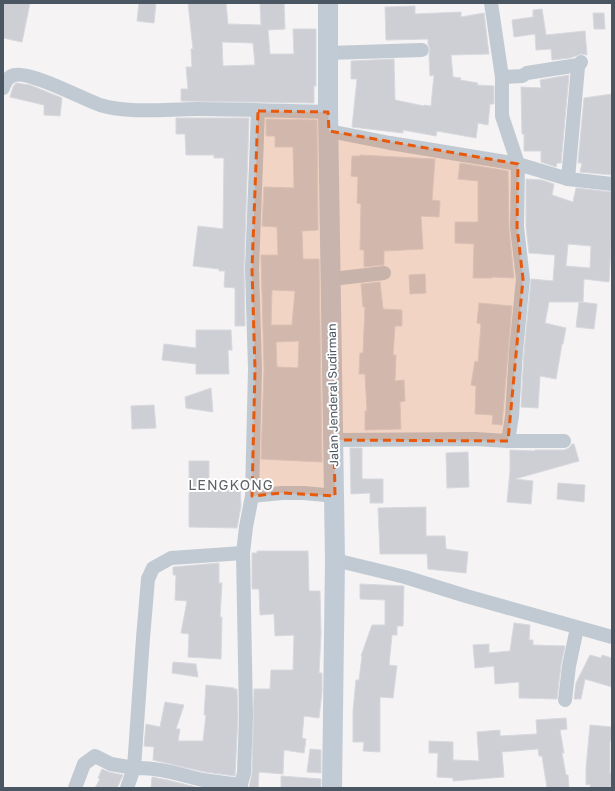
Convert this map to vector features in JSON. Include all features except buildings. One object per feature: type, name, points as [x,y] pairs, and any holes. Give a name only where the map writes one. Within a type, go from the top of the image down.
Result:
[{"type":"main road","name":"Jalan Jenderal Sudirman","points":[[328,3],[328,121],[335,496],[332,788]]},
{"type":"street","points":[[491,3],[502,77],[502,116],[518,164],[517,227],[524,279],[516,351],[512,416],[508,441]]},
{"type":"street","points":[[329,53],[422,50]]},
{"type":"street","points":[[502,77],[522,76],[528,73],[580,64],[568,178]]},
{"type":"street","points":[[3,88],[6,80],[14,75],[22,75],[46,82],[100,104],[124,110],[215,109],[258,111],[328,121],[390,144],[518,164],[568,178],[612,184]]},
{"type":"street","points":[[75,788],[84,764],[95,756],[111,764],[134,768],[151,768],[240,787],[244,773],[246,716],[243,553],[252,496],[255,369],[252,262],[258,111]]},
{"type":"street","points":[[332,278],[384,273]]},
{"type":"street","points":[[334,440],[564,440]]},
{"type":"street","points":[[252,496],[282,493],[304,493],[335,496]]},
{"type":"street","points":[[127,788],[134,768],[148,578],[153,568],[171,558],[243,553]]},
{"type":"street","points":[[335,560],[405,576],[466,596],[612,637]]},
{"type":"street","points":[[565,700],[569,666],[577,628]]},
{"type":"highlighted area","points":[[258,111],[328,112],[329,131],[518,164],[517,227],[523,279],[508,441],[334,440],[335,496],[282,493],[252,496],[255,369],[252,269]]},
{"type":"district","name":"LENGKONG","points":[[231,485]]}]
